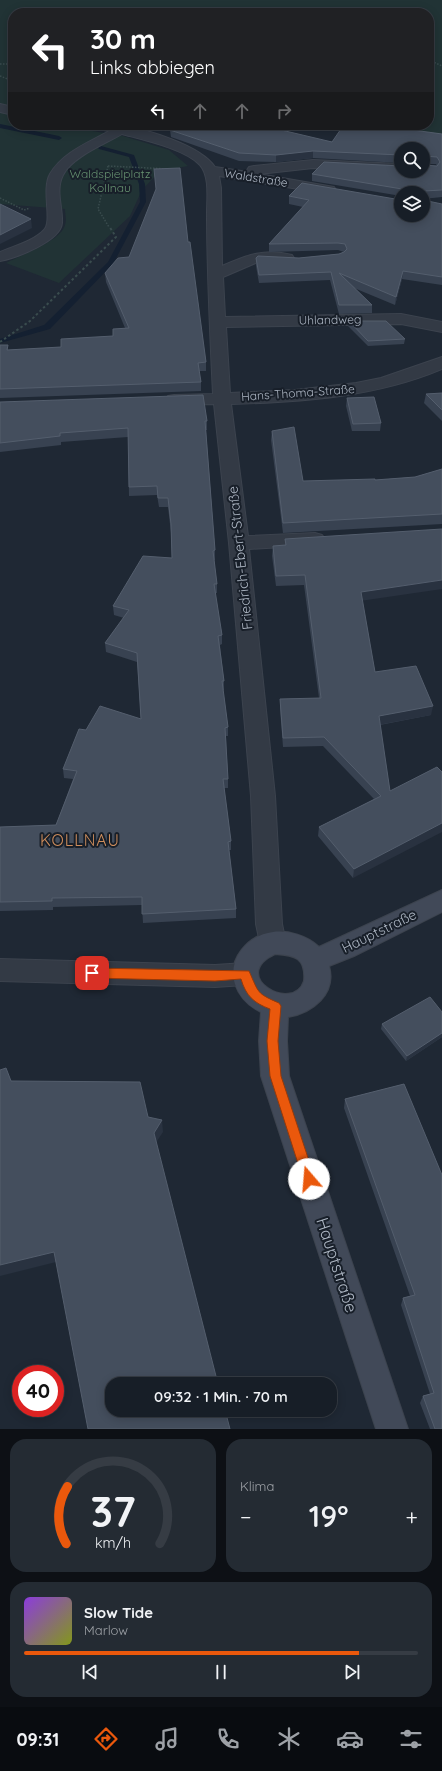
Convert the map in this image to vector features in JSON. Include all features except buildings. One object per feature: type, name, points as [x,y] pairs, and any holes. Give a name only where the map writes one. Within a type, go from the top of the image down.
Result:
[{"type":"street","points":[[0,257],[36,242],[50,233],[55,224],[52,191],[56,175],[67,160],[119,130]]},
{"type":"street","name":"Waldstraße","points":[[124,130],[178,146],[205,162],[211,171],[341,192]]},
{"type":"street","points":[[237,174],[268,168],[313,164],[394,168]]},
{"type":"street","name":"Friedrich-Ebert-Straße","points":[[211,171],[214,188],[214,275],[222,398],[239,543],[263,796],[269,924],[273,943]]},
{"type":"street","points":[[214,275],[256,257],[299,259]]},
{"type":"street","name":"Uhlandweg","points":[[217,322],[401,319],[442,327]]},
{"type":"street","name":"Hans-Thoma-Straße","points":[[161,400],[309,394],[363,388],[402,378],[441,364]]},
{"type":"street","points":[[239,543],[334,538]]},
{"type":"street","name":"Hauptstraße","points":[[314,960],[345,948],[442,900]]},
{"type":"street","points":[[273,943],[292,944],[305,950],[314,960],[319,978],[312,994],[296,1005],[275,1006],[260,1000],[249,989],[245,974],[247,963],[254,952],[265,945],[273,943]]},
{"type":"street","points":[[0,970],[215,976],[245,974]]},
{"type":"street","name":"Hauptstraße","points":[[275,1006],[273,1041],[275,1076],[392,1429]]},
{"type":"path","points":[[0,342],[30,321],[116,237],[98,209],[108,166],[211,171]]},
{"type":"path","points":[[0,198],[24,210]]},
{"type":"green space","name":"Waldspielplatz Kollnau","points":[[0,0],[442,0],[442,136],[358,130],[434,130],[434,8],[8,8],[8,130],[86,130],[123,136],[169,150],[188,166],[160,171],[142,190],[130,216],[59,283],[6,263],[40,247],[56,237],[65,225],[65,209],[0,204]]},
{"type":"waterway","points":[[0,126],[8,128]]},
{"type":"waterway","points":[[20,130],[59,138]]},
{"type":"waterway","points":[[0,341],[47,327],[111,263],[143,202],[142,184],[132,156],[101,148]]},
{"type":"district","name":"KOLLNAU","points":[[80,840]]},
{"type":"route","points":[[92,973],[215,976],[245,974],[249,989],[260,1000],[275,1006],[273,1041],[275,1076],[309,1179]]}]
